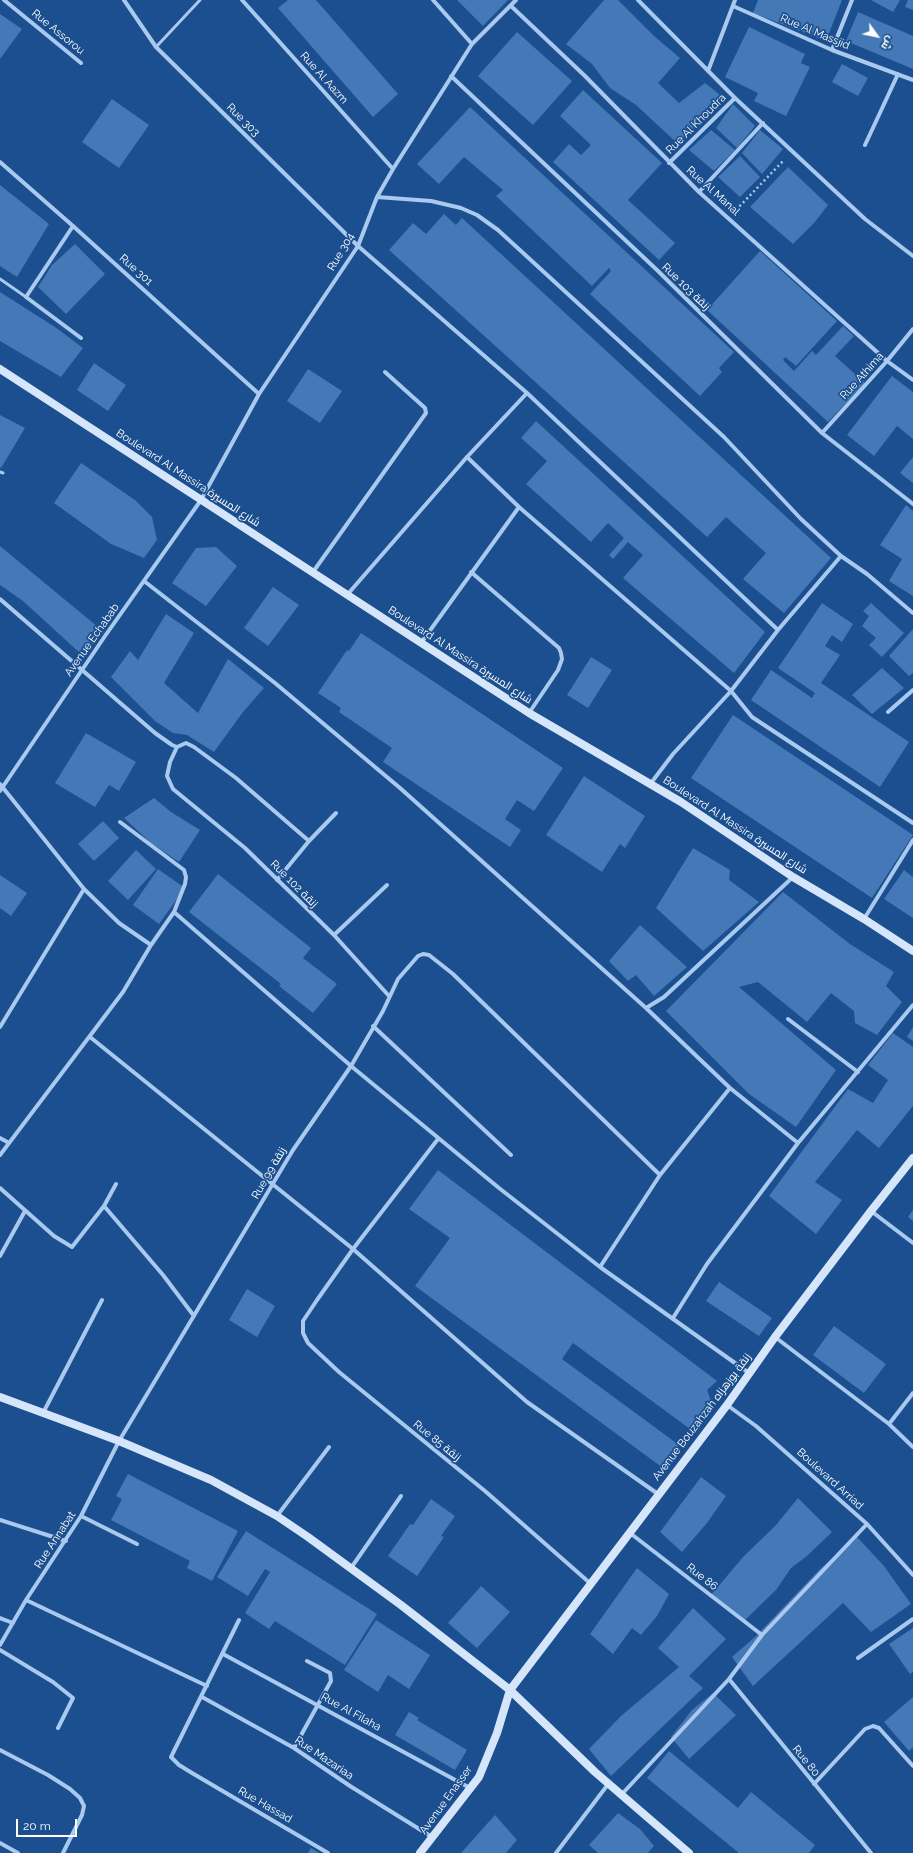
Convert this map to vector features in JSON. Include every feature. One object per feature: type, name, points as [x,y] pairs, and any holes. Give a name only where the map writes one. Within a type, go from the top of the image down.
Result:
[{"type":"street","name":"Rue Assorou","points":[[4,0],[81,63]]},
{"type":"street","name":"Rue 303","points":[[124,0],[156,47],[358,246],[527,394],[778,630]]},
{"type":"street","name":"Rue Al Aazm","points":[[242,0],[393,168]]},
{"type":"street","points":[[433,0],[472,44]]},
{"type":"street","name":"Rue 304","points":[[201,500],[259,394],[358,246],[377,197],[393,168],[472,44],[516,0]]},
{"type":"street","points":[[638,0],[735,98],[865,220],[913,256]]},
{"type":"street","points":[[708,71],[735,0]]},
{"type":"street","points":[[832,50],[852,0]]},
{"type":"street","name":"Rue Al Manal","points":[[511,6],[585,76],[699,192],[887,361],[913,380]]},
{"type":"street","name":"Rue Al Massjid","points":[[733,6],[832,50],[913,80]]},
{"type":"street","points":[[865,145],[898,74]]},
{"type":"street","name":"Rue 103 زنقة","points":[[451,76],[657,270],[822,433],[913,504]]},
{"type":"street","name":"Rue Al Khoudra","points":[[669,163],[735,98]]},
{"type":"street","points":[[699,192],[763,123]]},
{"type":"street","name":"Rue 301","points":[[0,162],[259,394]]},
{"type":"street","points":[[377,197],[431,201],[461,208],[477,215],[498,230],[724,437],[800,519],[841,556],[867,574],[912,611]]},
{"type":"street","points":[[73,226],[26,297],[81,338]]},
{"type":"street","name":"Rue Athima","points":[[822,433],[887,361],[913,329]]},
{"type":"street","name":"Boulevard Al Massira شارع المسيرة","points":[[0,369],[529,713],[651,783],[793,877],[864,919],[913,951]]},
{"type":"street","points":[[313,572],[426,413],[425,408],[385,372]]},
{"type":"street","points":[[347,595],[468,457],[527,394]]},
{"type":"street","points":[[468,457],[519,507],[731,691],[752,717],[913,824]]},
{"type":"street","name":"Avenue Echabab","points":[[0,791],[2,785],[82,669],[201,500]]},
{"type":"street","points":[[421,644],[471,572],[519,507]]},
{"type":"street","points":[[651,783],[673,754],[731,691],[778,630],[841,556]]},
{"type":"street","points":[[471,572],[558,648],[561,653],[562,659],[558,670],[529,713]]},
{"type":"street","points":[[144,581],[276,683],[400,788],[646,1008],[730,1088],[798,1143]]},
{"type":"street","points":[[0,600],[155,733],[177,747],[186,743],[194,746],[236,778],[308,841]]},
{"type":"street","points":[[888,712],[913,690]]},
{"type":"street","name":"Rue 102 زنقة","points":[[177,747],[170,762],[167,776],[167,781],[177,794],[229,833],[334,935],[388,996]]},
{"type":"street","points":[[2,785],[45,843],[84,889],[119,923],[151,945]]},
{"type":"street","points":[[277,880],[308,841],[336,813]]},
{"type":"street","points":[[0,1155],[123,992],[151,945],[174,912],[185,884],[184,870],[120,822]]},
{"type":"street","points":[[864,919],[913,840]]},
{"type":"street","points":[[646,1008],[664,997],[793,877]]},
{"type":"street","points":[[334,935],[387,885]]},
{"type":"street","points":[[0,1027],[84,889]]},
{"type":"street","points":[[174,912],[351,1066],[438,1139],[600,1267],[749,1373]]},
{"type":"street","name":"Rue 99 زنقة","points":[[119,1441],[293,1150],[351,1066],[383,1011],[388,996],[398,979],[418,956],[423,954],[429,955],[453,974],[660,1175]]},
{"type":"street","points":[[673,1318],[707,1264],[798,1143],[913,1005]]},
{"type":"street","points":[[788,1019],[858,1072]]},
{"type":"street","points":[[373,1026],[511,1155]]},
{"type":"street","points":[[90,1037],[353,1249],[527,1402],[658,1494]]},
{"type":"street","points":[[600,1267],[660,1175],[730,1088]]},
{"type":"street","points":[[0,1138],[9,1143]]},
{"type":"street","points":[[353,1249],[438,1139]]},
{"type":"street","name":"Avenue Bouzahzah زنقة بوزهزاه","points":[[510,1690],[727,1405],[775,1337],[913,1158]]},
{"type":"street","points":[[0,1188],[54,1236],[72,1247],[104,1206],[116,1184]]},
{"type":"street","points":[[104,1206],[163,1276],[194,1316]]},
{"type":"street","points":[[0,1256],[25,1211]]},
{"type":"street","points":[[871,1211],[913,1243]]},
{"type":"street","name":"Rue 85 زنقة","points":[[353,1249],[317,1300],[302,1325],[305,1338],[312,1348],[339,1372],[485,1491],[591,1584]]},
{"type":"street","points":[[44,1413],[102,1300]]},
{"type":"street","points":[[775,1337],[889,1424],[913,1447]]},
{"type":"street","points":[[889,1424],[913,1393]]},
{"type":"street","points":[[0,1398],[119,1441],[211,1480],[277,1516],[351,1568],[510,1690],[595,1772],[610,1783],[689,1853]]},
{"type":"street","name":"Boulevard Arriad","points":[[727,1405],[756,1426],[867,1524],[913,1575]]},
{"type":"street","name":"Rue Annabat","points":[[0,1645],[26,1600],[81,1516],[119,1441]]},
{"type":"street","points":[[277,1516],[329,1447]]},
{"type":"street","points":[[351,1568],[401,1496]]},
{"type":"street","points":[[81,1516],[137,1544]]},
{"type":"street","points":[[0,1520],[66,1541]]},
{"type":"street","points":[[622,1794],[729,1679],[762,1635],[867,1524]]},
{"type":"street","name":"Rue 86","points":[[630,1533],[762,1635]]},
{"type":"street","points":[[26,1600],[207,1686]]},
{"type":"street","points":[[0,1618],[13,1623]]},
{"type":"street","points":[[202,1697],[239,1620]]},
{"type":"street","points":[[858,1658],[913,1620]]},
{"type":"street","points":[[0,1650],[53,1682],[73,1698],[58,1728]]},
{"type":"street","name":"Rue Al Filaha","points":[[223,1654],[318,1704],[470,1788]]},
{"type":"street","points":[[294,1748],[330,1681],[330,1673],[307,1661]]},
{"type":"street","name":"Rue 80","points":[[729,1679],[871,1853]]},
{"type":"street","name":"Avenue Enasser","points":[[420,1853],[479,1777],[497,1733],[510,1690]]},
{"type":"street","name":"Rue Mazariaa","points":[[202,1697],[294,1748],[350,1786],[433,1837]]},
{"type":"street","name":"Rue Hassad","points":[[202,1697],[171,1757],[179,1765],[192,1773],[328,1853]]},
{"type":"street","points":[[814,1784],[865,1730],[872,1726],[879,1728],[913,1766]]},
{"type":"street","points":[[0,1750],[48,1775],[70,1789],[80,1798],[84,1806],[82,1815],[63,1853]]},
{"type":"street","points":[[556,1853],[610,1783]]},
{"type":"street","points":[[0,1843],[18,1853]]},
{"type":"lane","points":[[156,47],[200,0]]},
{"type":"lane","points":[[0,279],[26,297]]},
{"type":"path","points":[[729,218],[792,151]]},
{"type":"building","points":[[288,0],[316,0],[398,94],[373,117],[278,8]]},
{"type":"building","points":[[457,0],[508,0],[483,26]]},
{"type":"building","points":[[604,0],[618,0],[654,36],[680,58],[658,83],[679,103],[705,83],[724,98],[678,144],[636,105],[610,88],[592,64],[566,44]]},
{"type":"building","points":[[758,0],[842,0],[826,41],[753,13]]},
{"type":"building","points":[[871,0],[900,0],[893,12]]},
{"type":"building","points":[[908,0],[913,0],[913,10],[905,7]]},
{"type":"building","points":[[858,12],[913,36],[913,69],[846,41]]},
{"type":"building","points":[[0,14],[22,29],[0,59]]},
{"type":"building","points":[[749,27],[805,54],[801,63],[810,67],[786,116],[754,101],[758,93],[725,77]]},
{"type":"building","points":[[517,32],[572,81],[533,125],[478,76]]},
{"type":"building","points":[[842,64],[868,78],[858,96],[832,82]]},
{"type":"building","points":[[583,90],[662,163],[628,200],[675,243],[659,260],[553,162],[569,144],[581,155],[591,145],[560,116]]},
{"type":"building","points":[[112,99],[149,125],[119,168],[82,142]]},
{"type":"building","points":[[733,104],[755,126],[737,148],[716,128]]},
{"type":"building","points":[[470,107],[734,352],[719,368],[722,372],[700,396],[590,294],[611,271],[609,268],[592,286],[496,196],[503,190],[464,157],[439,184],[417,164]]},
{"type":"building","points":[[711,130],[735,150],[714,171],[689,150]]},
{"type":"building","points":[[760,130],[783,149],[762,174],[742,153]]},
{"type":"building","points":[[740,156],[760,177],[740,197],[718,177]]},
{"type":"building","points":[[788,167],[828,205],[814,223],[793,244],[750,207]]},
{"type":"building","points":[[0,185],[49,224],[17,277],[0,266]]},
{"type":"building","points":[[444,214],[456,225],[462,218],[831,558],[784,613],[743,579],[766,553],[726,517],[707,537],[389,250],[413,223],[426,234]]},
{"type":"building","points":[[75,244],[105,274],[66,314],[38,287],[52,265]]},
{"type":"building","points":[[760,251],[837,321],[796,366],[785,357],[783,360],[794,371],[812,351],[816,355],[843,326],[854,336],[835,356],[865,383],[828,422],[707,310]]},
{"type":"building","points":[[0,292],[55,327],[83,348],[61,377],[0,341]]},
{"type":"building","points":[[94,363],[126,385],[108,411],[77,390]]},
{"type":"building","points":[[308,369],[342,391],[320,423],[287,401]]},
{"type":"building","points":[[892,376],[913,392],[913,439],[897,426],[874,456],[847,435]]},
{"type":"building","points":[[0,415],[25,428],[1,468],[0,467]]},
{"type":"building","points":[[536,421],[765,632],[734,673],[623,578],[643,555],[628,542],[613,559],[609,555],[624,538],[608,523],[591,542],[526,484],[547,461],[521,438]]},
{"type":"building","points":[[913,457],[913,483],[900,473]]},
{"type":"building","points":[[81,463],[135,500],[152,517],[157,540],[144,558],[111,544],[54,503]]},
{"type":"building","points":[[906,505],[913,511],[913,596],[889,581],[902,559],[880,545]]},
{"type":"building","points":[[0,546],[104,632],[82,655],[23,601],[0,585]]},
{"type":"building","points":[[216,547],[237,566],[206,606],[172,583],[196,548]]},
{"type":"building","points":[[273,587],[299,605],[268,646],[244,628]]},
{"type":"building","points":[[822,603],[853,624],[842,642],[832,635],[825,646],[840,655],[821,683],[909,742],[880,787],[751,700],[771,670],[812,698],[815,693],[778,668]]},
{"type":"building","points":[[871,603],[904,633],[882,657],[869,645],[876,638],[862,626],[869,616],[863,611]]},
{"type":"building","points":[[166,614],[194,633],[164,683],[198,713],[228,659],[264,688],[243,712],[214,752],[187,735],[173,733],[155,721],[111,677],[130,651],[138,660]]},
{"type":"building","points":[[913,629],[913,673],[909,676],[889,656]]},
{"type":"building","points":[[361,633],[563,768],[534,811],[517,800],[505,819],[521,830],[510,847],[383,762],[392,748],[339,712],[341,708],[318,693],[347,650],[349,651]]},
{"type":"building","points":[[591,657],[612,670],[588,708],[567,695]]},
{"type":"building","points":[[882,668],[904,688],[872,714],[852,695]]},
{"type":"building","points":[[733,715],[913,835],[872,898],[691,778]]},
{"type":"building","points":[[86,733],[136,762],[119,791],[109,785],[95,807],[55,783]]},
{"type":"building","points":[[584,776],[645,816],[625,848],[620,844],[602,872],[546,835]]},
{"type":"building","points":[[154,798],[171,812],[200,830],[179,862],[151,843],[124,818]]},
{"type":"building","points":[[103,821],[119,838],[94,861],[78,844]]},
{"type":"building","points":[[693,848],[730,870],[729,880],[759,902],[703,951],[656,908]]},
{"type":"building","points":[[136,850],[156,869],[128,900],[108,881]]},
{"type":"building","points":[[158,869],[185,888],[159,924],[133,905]]},
{"type":"building","points":[[904,870],[913,877],[913,918],[884,899]]},
{"type":"building","points":[[218,874],[311,948],[303,958],[337,984],[313,1013],[279,986],[281,984],[189,912]]},
{"type":"building","points":[[0,875],[27,893],[11,916],[0,908]]},
{"type":"building","points":[[783,892],[850,944],[894,972],[886,986],[902,1002],[877,1035],[855,1023],[854,1011],[831,993],[807,1022],[758,982],[739,987],[836,1070],[796,1127],[749,1094],[666,1011]]},
{"type":"building","points":[[640,925],[687,967],[654,996],[636,975],[628,981],[609,961]]},
{"type":"building","points":[[913,1027],[913,1041],[907,1037]]},
{"type":"building","points":[[893,1033],[913,1047],[913,1106],[879,1148],[857,1130],[815,1182],[842,1200],[816,1234],[769,1196],[848,1089],[873,1103],[888,1080],[868,1065]]},
{"type":"building","points":[[438,1170],[717,1381],[707,1390],[711,1401],[690,1429],[573,1343],[562,1359],[679,1445],[663,1468],[415,1286],[450,1238],[409,1209]]},
{"type":"building","points":[[913,1210],[913,1221],[908,1217]]},
{"type":"building","points":[[719,1282],[772,1318],[759,1336],[706,1301]]},
{"type":"building","points":[[247,1289],[275,1306],[257,1337],[229,1320]]},
{"type":"building","points":[[834,1326],[886,1364],[864,1393],[813,1355]]},
{"type":"building","points":[[128,1474],[238,1531],[212,1581],[187,1568],[190,1561],[111,1520],[122,1499],[116,1496]]},
{"type":"building","points":[[701,1477],[726,1496],[707,1523],[682,1552],[660,1532]]},
{"type":"building","points":[[798,1498],[832,1532],[807,1556],[791,1568],[776,1590],[745,1620],[711,1595],[743,1557],[776,1525]]},
{"type":"building","points":[[431,1499],[455,1516],[441,1536],[444,1537],[417,1576],[388,1556],[410,1524],[413,1525]]},
{"type":"building","points":[[246,1531],[377,1614],[345,1665],[275,1621],[269,1629],[245,1613],[270,1572],[265,1569],[248,1596],[217,1577]]},
{"type":"building","points":[[857,1537],[884,1566],[911,1604],[871,1632],[843,1603],[753,1686],[732,1657],[755,1637],[820,1569]]},
{"type":"building","points":[[637,1568],[669,1594],[657,1616],[641,1635],[632,1628],[613,1654],[590,1634]]},
{"type":"building","points":[[481,1586],[510,1612],[477,1648],[448,1623]]},
{"type":"building","points":[[693,1608],[726,1639],[689,1676],[703,1688],[611,1776],[589,1749],[621,1716],[679,1667],[658,1648]]},
{"type":"building","points":[[376,1620],[430,1655],[409,1689],[388,1675],[378,1692],[344,1670]]},
{"type":"building","points":[[913,1628],[913,1672],[910,1674],[889,1644]]},
{"type":"building","points":[[713,1693],[736,1715],[689,1759],[671,1737],[692,1710]]},
{"type":"building","points":[[913,1697],[913,1747],[909,1751],[884,1722]]},
{"type":"building","points":[[409,1712],[419,1718],[417,1720],[467,1750],[455,1770],[395,1735]]},
{"type":"building","points":[[669,1751],[738,1808],[751,1792],[815,1845],[809,1853],[739,1853],[647,1778]]},
{"type":"building","points":[[618,1813],[640,1829],[654,1846],[648,1853],[598,1853],[589,1845]]},
{"type":"building","points":[[495,1815],[517,1840],[506,1853],[461,1853]]},
{"type":"building","points":[[311,1848],[319,1853],[308,1853]]}]
